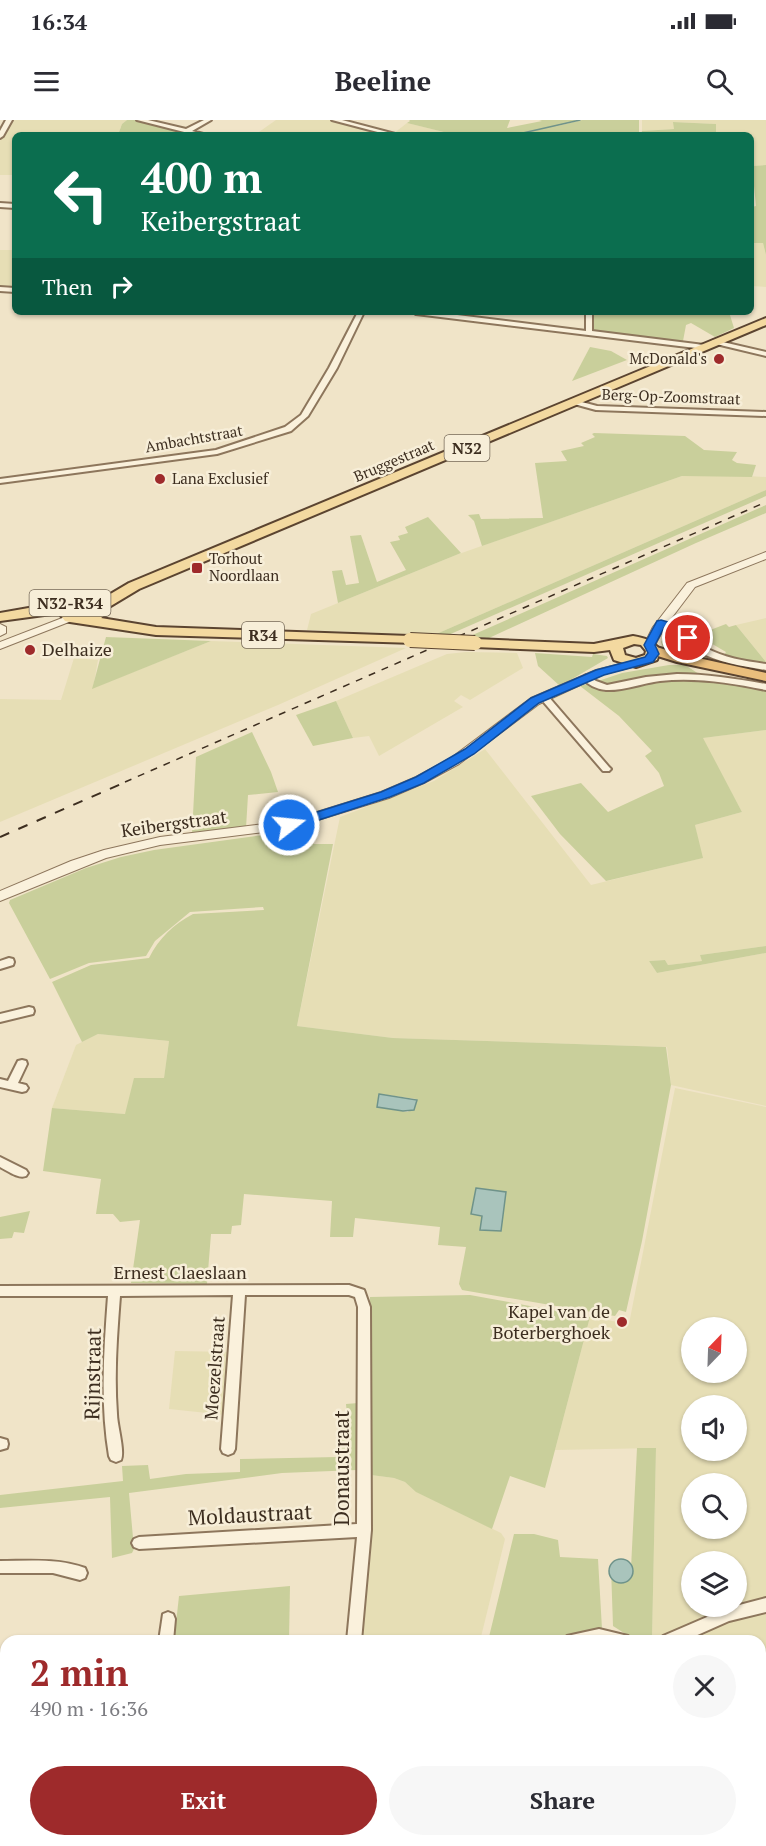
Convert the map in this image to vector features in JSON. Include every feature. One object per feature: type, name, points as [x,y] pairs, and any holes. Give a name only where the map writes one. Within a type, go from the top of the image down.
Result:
[{"type":"highway","points":[[645,652],[661,659],[766,677]]},
{"type":"main road","name":"Bruggestraat","points":[[99,605],[134,586],[766,321]]},
{"type":"main road","name":"N32-R34","points":[[99,605],[98,616],[88,620],[69,610],[99,605]]},
{"type":"main road","points":[[99,605],[105,618],[117,625]]},
{"type":"main road","points":[[0,617],[40,610],[69,610]]},
{"type":"main road","name":"R34","points":[[88,620],[173,632],[594,648],[618,652]]},
{"type":"main road","points":[[618,652],[627,641],[645,652]]},
{"type":"main road","points":[[618,652],[645,652]]},
{"type":"street","points":[[0,136],[9,120]]},
{"type":"street","points":[[140,120],[191,132]]},
{"type":"street","points":[[187,131],[208,120]]},
{"type":"street","points":[[335,120],[384,132]]},
{"type":"street","name":"Ambachtstraat","points":[[0,481],[217,452],[288,429],[304,416],[333,368],[359,315]]},
{"type":"street","points":[[442,315],[709,344],[766,354]]},
{"type":"street","points":[[589,315],[589,332]]},
{"type":"street","points":[[675,342],[692,352]]},
{"type":"street","name":"Berg-Op-Zoomstraat","points":[[577,402],[598,408],[766,414]]},
{"type":"street","points":[[645,652],[660,625],[684,593],[696,582],[766,555]]},
{"type":"street","points":[[0,646],[44,626],[69,610]]},
{"type":"street","points":[[660,625],[678,629],[697,646],[714,654],[766,667]]},
{"type":"street","points":[[0,627],[0,633]]},
{"type":"street","name":"Keibergstraat","points":[[600,672],[618,652]]},
{"type":"street","name":"Keibergstraat","points":[[0,896],[75,864],[116,851],[160,841],[289,825],[386,795],[455,761],[526,706],[645,652]]},
{"type":"street","points":[[586,678],[598,687],[608,689],[646,680],[698,676],[766,687]]},
{"type":"street","points":[[544,697],[606,769]]},
{"type":"street","points":[[0,1018],[29,1011]]},
{"type":"street","points":[[11,1085],[22,1064]]},
{"type":"street","points":[[0,1162],[22,1173]]},
{"type":"street","name":"Ernest Claeslaan","points":[[0,1292],[349,1290],[360,1294]]},
{"type":"street","name":"Rijnstraat","points":[[114,1291],[109,1377],[110,1415],[116,1456]]},
{"type":"street","name":"Moezelstraat","points":[[228,1449],[239,1291]]},
{"type":"street","name":"Donaustraat","points":[[355,1635],[364,1530],[364,1307],[360,1294]]},
{"type":"street","name":"Moldaustraat","points":[[139,1543],[364,1530]]},
{"type":"street","points":[[0,1568],[53,1567],[80,1573]]},
{"type":"street","points":[[682,1635],[728,1615],[766,1605]]},
{"type":"street","points":[[167,1635],[168,1620]]},
{"type":"shaded area","points":[[12,120],[127,120],[122,124],[119,132],[12,132],[12,175],[0,175],[0,141]]},
{"type":"shaded area","points":[[276,120],[331,120],[380,132],[259,132]]},
{"type":"shaded area","points":[[642,120],[766,120],[766,165],[754,166],[754,132],[716,132],[716,124],[674,122],[674,129],[642,131]]},
{"type":"shaded area","points":[[407,123],[444,132],[396,132]]},
{"type":"shaded area","points":[[754,243],[763,243],[766,255],[766,287],[754,286]]},
{"type":"shaded area","points":[[0,250],[12,250],[12,288],[0,287]]},
{"type":"shaded area","points":[[682,476],[766,477],[766,490],[434,635],[307,630],[311,614],[456,555]]},
{"type":"shaded area","points":[[766,618],[766,662],[736,625]]},
{"type":"shaded area","points":[[211,641],[406,648],[278,705],[0,822],[0,699],[61,700],[74,658],[98,660],[93,688]]},
{"type":"shaded area","points":[[517,653],[523,668],[470,700],[461,695],[454,701],[463,707],[379,756],[369,736],[353,738],[336,701],[447,654]]},
{"type":"shaded area","points":[[766,730],[766,946],[700,955],[703,961],[668,965],[665,960],[649,961],[657,973],[766,953],[766,1106],[671,1085],[667,1047],[393,1038],[297,1026],[340,817],[434,781],[485,749],[591,885],[702,858],[695,825],[742,812],[702,738]]},
{"type":"shaded area","points":[[98,1034],[169,1041],[164,1079],[125,1114],[52,1108],[76,1045]]},
{"type":"shaded area","points":[[675,1088],[766,1107],[766,1598],[747,1603],[747,1551],[681,1551],[681,1617],[710,1617],[668,1635],[652,1635],[656,1448],[555,1450],[590,1317],[629,1324]]},
{"type":"shaded area","points":[[175,1351],[232,1352],[226,1415],[169,1409]]},
{"type":"shaded area","points":[[371,1475],[405,1482],[417,1492],[501,1533],[505,1539],[481,1635],[362,1635],[371,1550]]},
{"type":"shaded area","points":[[766,1611],[766,1635],[694,1635],[702,1631]]},
{"type":"green space","points":[[127,120],[136,120],[184,132],[119,132],[122,124]]},
{"type":"green space","points":[[510,120],[507,128],[542,121],[539,120],[578,120],[553,127],[582,120],[639,120],[639,132],[444,132],[407,123],[410,121]]},
{"type":"green space","points":[[673,122],[716,124],[716,132],[642,132],[674,129]]},
{"type":"green space","points":[[766,165],[766,255],[763,243],[754,243],[754,206],[756,206],[754,166]]},
{"type":"green space","points":[[593,315],[730,315],[734,328],[715,337],[691,323],[686,325],[683,341],[593,329]]},
{"type":"green space","points":[[590,347],[611,351],[627,360],[572,381]]},
{"type":"green space","points":[[592,434],[685,436],[704,450],[737,452],[732,460],[737,463],[756,465],[752,477],[682,476],[482,546],[474,521],[468,515],[479,514],[481,519],[543,518],[535,463],[567,461],[561,451],[584,446],[581,443],[595,437]]},
{"type":"green space","points":[[766,490],[766,496],[446,636],[434,635]]},
{"type":"green space","points":[[766,505],[766,513],[489,638],[468,637]]},
{"type":"green space","points":[[428,517],[461,553],[338,603],[332,571],[342,570],[346,585],[359,583],[350,536],[361,535],[377,582],[406,570],[390,542],[400,540],[398,536],[408,533],[405,527]]},
{"type":"green space","points":[[726,624],[729,627],[736,625],[766,665],[724,655],[726,652],[697,635]]},
{"type":"green space","points":[[668,629],[709,655],[706,662],[665,653],[661,642]]},
{"type":"green space","points":[[106,637],[211,641],[92,689]]},
{"type":"green space","points":[[535,653],[592,657],[593,654],[608,658],[560,686],[538,666]]},
{"type":"green space","points":[[669,665],[685,665],[699,674],[659,675],[609,686],[595,682],[622,673]]},
{"type":"green space","points":[[698,678],[766,689],[766,730],[703,738],[742,812],[695,825],[703,858],[606,881],[560,834],[531,796],[581,783],[608,812],[664,786],[659,773],[645,756],[652,751],[619,716],[580,686],[587,684],[605,692],[651,681]]},
{"type":"green space","points":[[336,701],[353,738],[313,746],[296,715]]},
{"type":"green space","points":[[252,732],[278,792],[248,795],[246,828],[192,834],[196,757]]},
{"type":"green space","points":[[300,830],[308,844],[333,844],[297,1026],[393,1038],[666,1047],[671,1085],[642,1241],[626,1312],[619,1310],[615,1316],[462,1290],[459,1284],[466,1247],[438,1245],[440,1227],[355,1218],[353,1237],[330,1237],[332,1201],[244,1194],[241,1225],[232,1226],[231,1234],[211,1234],[207,1284],[131,1283],[140,1220],[120,1222],[113,1214],[96,1214],[101,1179],[43,1171],[52,1108],[125,1114],[134,1078],[164,1078],[169,1041],[98,1034],[82,1042],[52,982],[91,965],[149,958],[157,944],[168,932],[193,914],[264,910],[263,907],[190,912],[155,941],[146,956],[89,963],[50,979],[9,903],[10,900],[86,868],[154,850]],"holes":[[[379,1094],[416,1099],[408,1112],[377,1107]]]},
{"type":"green space","points":[[766,946],[766,953],[657,973],[649,961],[665,960],[668,965],[702,961],[700,955]]},
{"type":"green space","points":[[30,1211],[24,1233],[14,1232],[12,1238],[0,1239],[0,1217]]},
{"type":"green space","points":[[470,1295],[590,1317],[545,1488],[510,1476],[492,1529],[416,1492],[405,1482],[371,1475],[370,1297]]},
{"type":"green space","points":[[358,1403],[357,1470],[282,1473],[129,1493],[134,1549],[132,1553],[112,1558],[110,1497],[0,1508],[0,1495],[123,1481],[122,1466],[148,1465],[150,1479],[186,1474],[240,1472],[240,1459],[337,1457],[337,1427],[348,1425],[346,1404]]},
{"type":"green space","points":[[637,1448],[656,1448],[652,1635],[627,1635],[613,1626],[611,1568],[631,1568]]},
{"type":"green space","points":[[514,1534],[534,1534],[558,1540],[560,1557],[598,1559],[602,1629],[598,1633],[587,1635],[489,1635]]},
{"type":"green space","points":[[290,1586],[289,1635],[175,1635],[179,1596]]},
{"type":"water","points":[[379,1094],[417,1100],[414,1110],[403,1111],[377,1107]]},
{"type":"water","points":[[476,1188],[506,1192],[501,1231],[480,1230],[482,1216],[471,1214]]},
{"type":"water","points":[[621,1559],[630,1562],[633,1571],[630,1580],[621,1583],[612,1580],[609,1571],[612,1562]]},
{"type":"waterway","points":[[527,132],[580,120]]},
{"type":"railway","points":[[125,782],[766,502]]},
{"type":"railway","points":[[0,837],[128,781]]},
{"type":"place","name":"McDonald's","points":[[719,359]]},
{"type":"place","name":"Lana Exclusief","points":[[160,479]]},
{"type":"place","name":"Torhout Noordlaan","points":[[197,568]]},
{"type":"place","name":"Delhaize","points":[[30,650]]},
{"type":"place","name":"Kapel van de Boterberghoek","points":[[622,1322]]},
{"type":"route","points":[[289,825],[317,818],[405,787],[469,752],[535,701],[600,672],[649,660],[654,654],[650,645],[661,624],[678,629],[688,638]]}]
